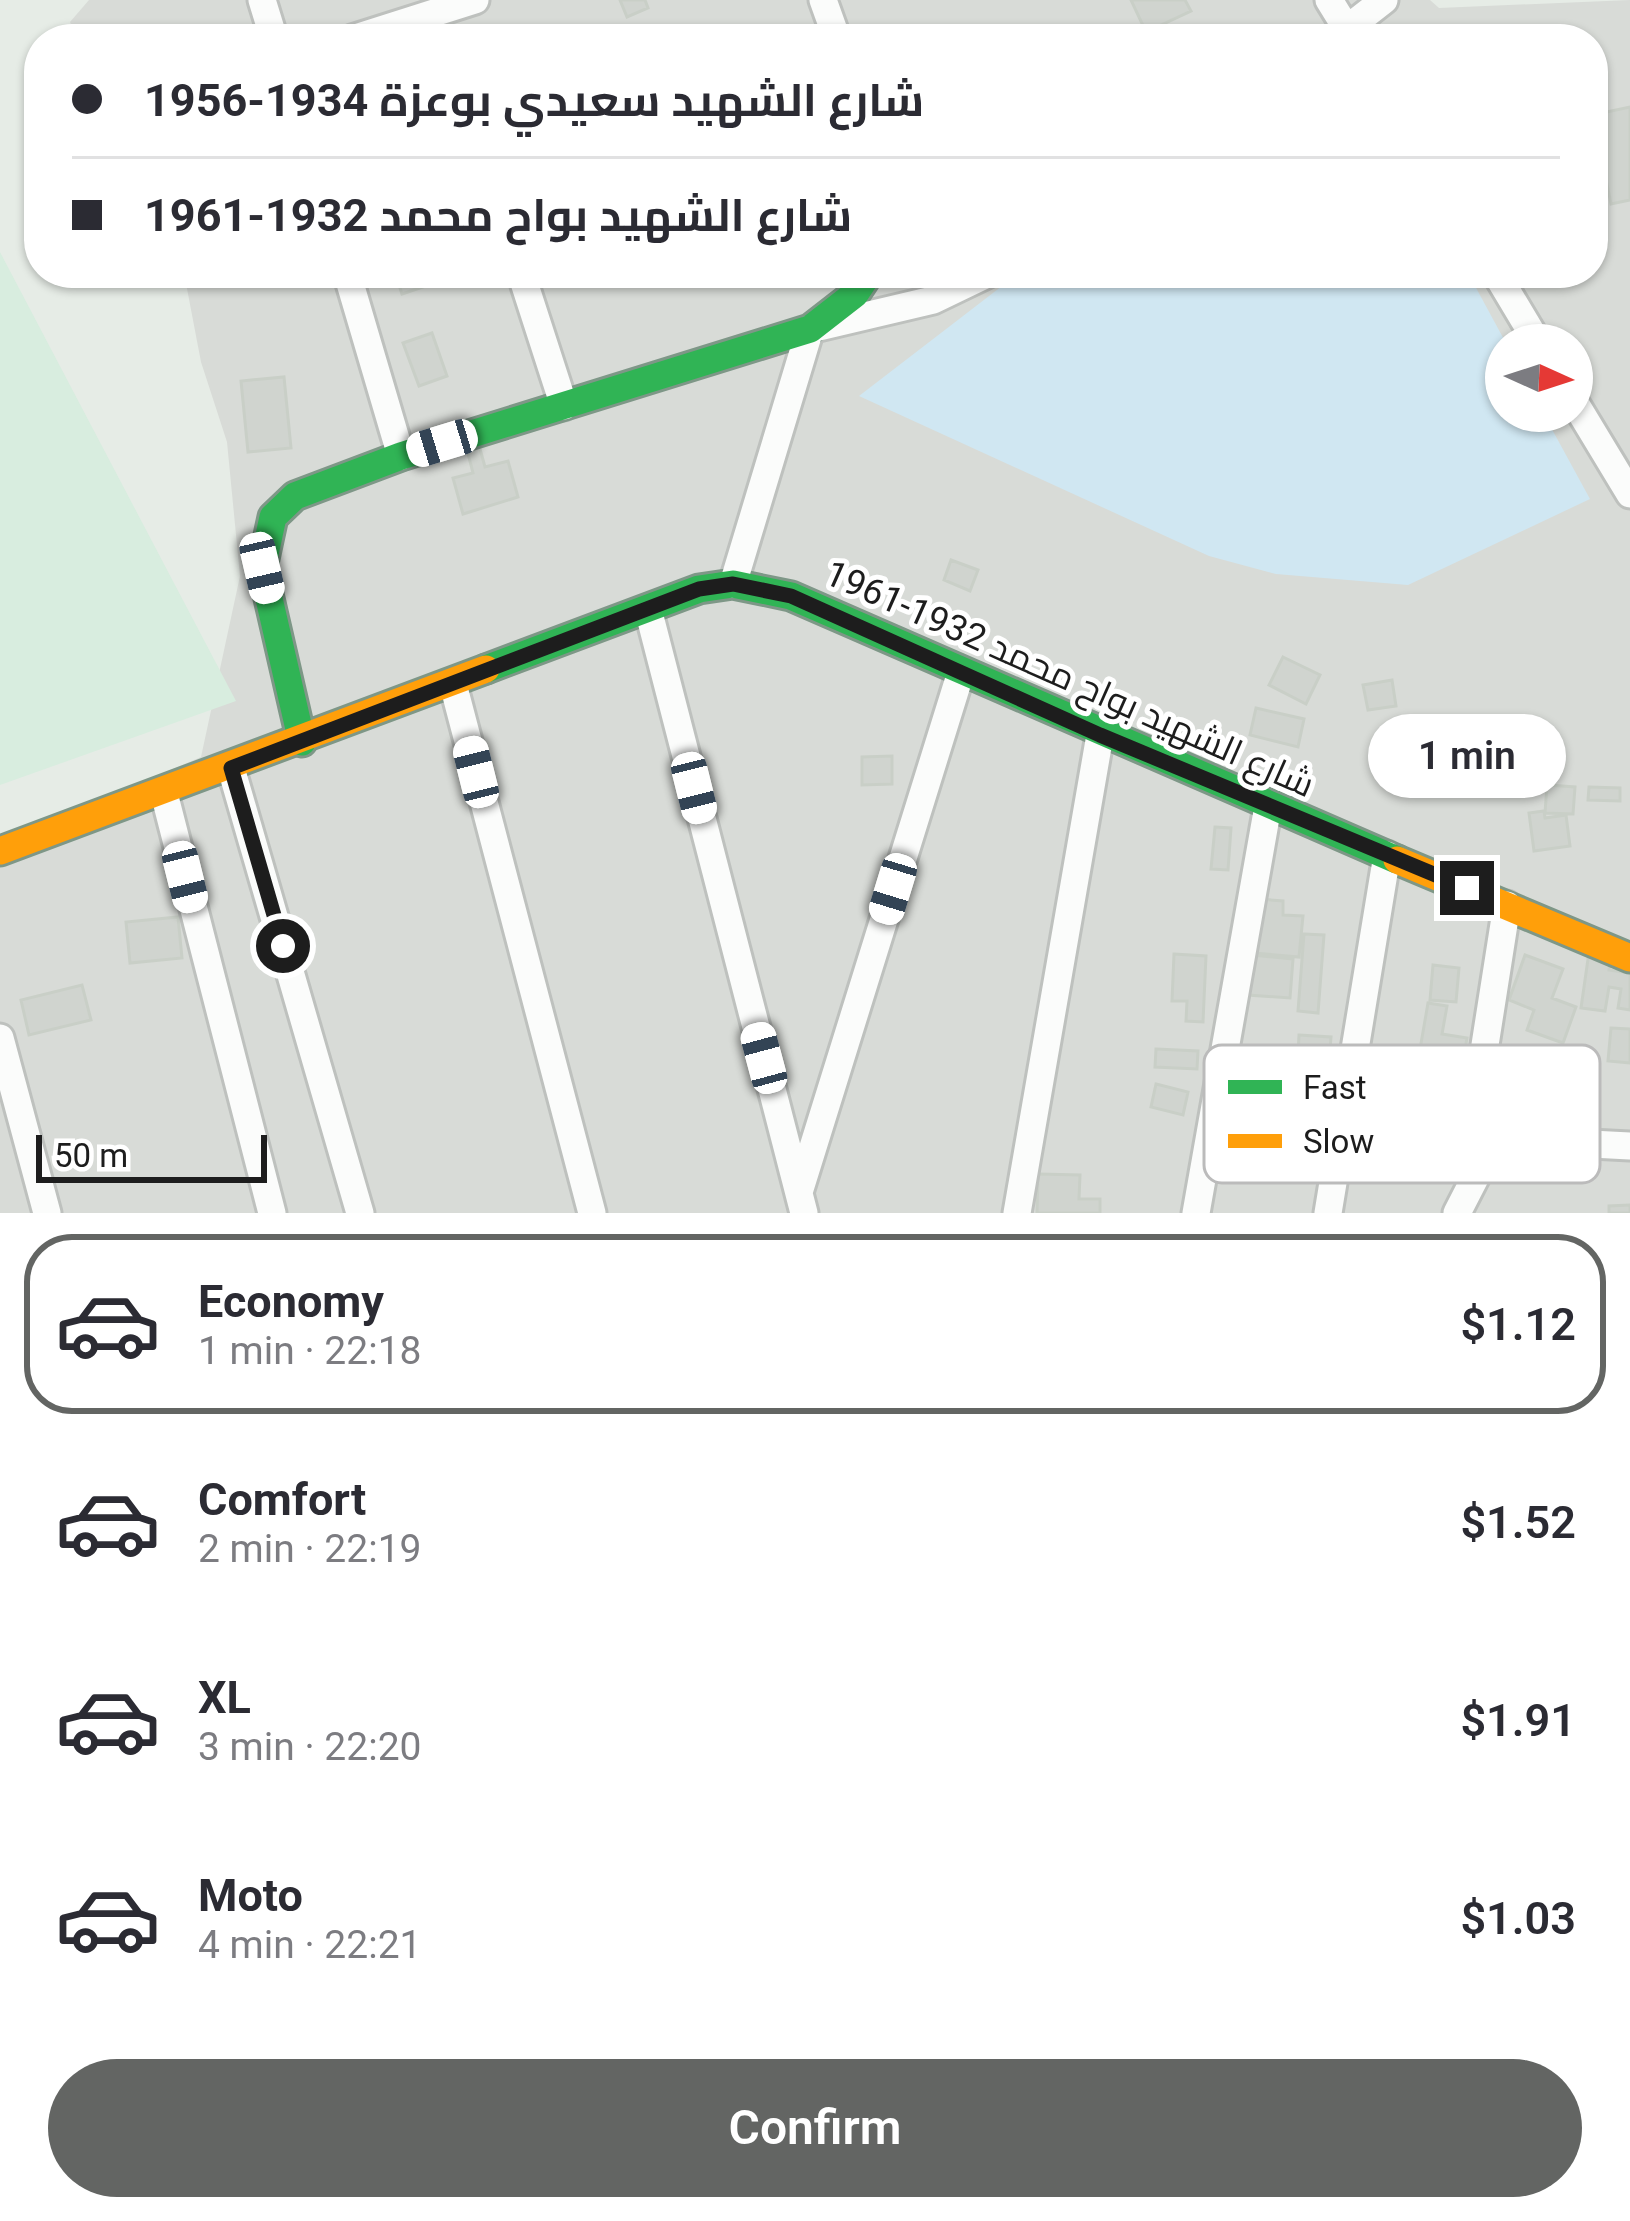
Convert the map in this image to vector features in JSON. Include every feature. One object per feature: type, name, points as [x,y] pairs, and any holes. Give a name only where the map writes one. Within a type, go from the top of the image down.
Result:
[{"type":"street","points":[[400,24],[476,0]]},
{"type":"street","points":[[1358,24],[1384,0]]},
{"type":"street","points":[[351,288],[401,456]]},
{"type":"street","points":[[526,288],[564,406]]},
{"type":"street","points":[[733,584],[810,329],[859,288]]},
{"type":"street","points":[[302,742],[262,568],[273,517],[296,496],[401,456],[810,329],[933,300],[958,288]]},
{"type":"street","points":[[1505,288],[1527,324]]},
{"type":"street","points":[[1593,432],[1630,494]]},
{"type":"street","name":"شارع الشهيد بواح محمد 1932-1961","points":[[0,851],[302,742],[699,589],[733,584],[791,596],[1100,735],[1630,958]]},
{"type":"street","points":[[648,609],[801,1203]]},
{"type":"street","points":[[801,1203],[961,672]]},
{"type":"street","points":[[453,684],[592,1213]]},
{"type":"street","points":[[1017,1213],[1100,735]]},
{"type":"street","points":[[231,768],[360,1213]]},
{"type":"street","points":[[164,793],[272,1213]]},
{"type":"street","points":[[1226,1045],[1268,806]]},
{"type":"street","points":[[1355,1045],[1387,855]]},
{"type":"street","points":[[1492,1045],[1507,904]]},
{"type":"street","points":[[0,1038],[47,1213]]},
{"type":"street","points":[[1600,1144],[1630,1146]]},
{"type":"street","points":[[1196,1213],[1204,1169]]},
{"type":"street","points":[[1328,1213],[1333,1183]]},
{"type":"street","points":[[1457,1213],[1467,1183]]},
{"type":"shaded area","points":[[89,0],[1430,0],[1439,8],[1630,0],[1630,1213],[0,1213],[0,843],[201,757],[240,576],[227,442],[201,362],[187,288],[1608,288],[1608,24],[70,22]]},
{"type":"shaded area","points":[[999,288],[1476,288],[1496,324],[1485,324],[1485,432],[1553,432],[1590,499],[1408,585],[1276,574],[1209,556],[859,396]]},
{"type":"green space","points":[[0,252],[236,701],[0,785]]},
{"type":"building","points":[[620,0],[645,0],[648,8],[627,17]]},
{"type":"building","points":[[1131,0],[1185,0],[1191,11],[1163,24],[1142,24]]},
{"type":"building","points":[[1630,107],[1630,200],[1611,204],[1608,189],[1608,112]]},
{"type":"building","points":[[432,333],[447,376],[419,386],[403,343]]},
{"type":"building","points":[[284,377],[291,448],[248,452],[241,381]]},
{"type":"building","points":[[475,431],[485,467],[508,461],[518,497],[463,514],[453,478],[473,473],[463,434]]},
{"type":"building","points":[[951,560],[978,570],[970,591],[944,580]]},
{"type":"building","points":[[1283,657],[1320,675],[1306,704],[1269,685]]},
{"type":"building","points":[[1392,680],[1396,706],[1368,710],[1363,685]]},
{"type":"building","points":[[1256,708],[1304,719],[1298,747],[1250,735]]},
{"type":"building","points":[[1397,739],[1425,748],[1422,757],[1394,748]]},
{"type":"building","points":[[892,756],[892,784],[862,785],[862,757]]},
{"type":"building","points":[[1415,764],[1505,769],[1504,782],[1414,777]]},
{"type":"building","points":[[1547,785],[1575,787],[1573,814],[1545,813]]},
{"type":"building","points":[[1589,787],[1620,788],[1620,801],[1588,800]]},
{"type":"building","points":[[1544,811],[1545,818],[1566,815],[1570,846],[1534,851],[1529,813]]},
{"type":"building","points":[[1215,827],[1231,828],[1228,870],[1211,869]]},
{"type":"building","points":[[1259,899],[1283,901],[1283,915],[1303,916],[1299,957],[1254,953]]},
{"type":"building","points":[[178,917],[182,958],[130,963],[126,922]]},
{"type":"building","points":[[1304,934],[1324,935],[1318,1013],[1298,1011]]},
{"type":"building","points":[[1589,952],[1611,956],[1609,970],[1630,973],[1630,1010],[1618,1008],[1621,989],[1609,987],[1605,1011],[1581,1008]]},
{"type":"building","points":[[1174,954],[1206,956],[1203,1022],[1186,1021],[1187,1001],[1172,1001]]},
{"type":"building","points":[[1251,955],[1293,959],[1290,998],[1248,995]]},
{"type":"building","points":[[1525,955],[1563,969],[1552,998],[1576,1007],[1563,1043],[1527,1030],[1534,1010],[1509,1000]]},
{"type":"building","points":[[1433,965],[1459,968],[1456,1002],[1430,1000]]},
{"type":"building","points":[[82,985],[91,1020],[29,1035],[21,1000]]},
{"type":"building","points":[[1428,1003],[1447,1006],[1442,1034],[1467,1038],[1466,1045],[1421,1045]]},
{"type":"building","points":[[1611,1028],[1630,1029],[1630,1063],[1608,1061]]},
{"type":"building","points":[[1299,1035],[1331,1037],[1330,1045],[1298,1045]]},
{"type":"building","points":[[1156,1049],[1198,1051],[1197,1069],[1155,1067]]},
{"type":"building","points":[[1156,1084],[1188,1092],[1183,1115],[1151,1107]]},
{"type":"building","points":[[1038,1174],[1080,1175],[1079,1199],[1100,1199],[1100,1213],[1037,1213]]},
{"type":"building","points":[[1630,1205],[1630,1213],[1609,1213],[1609,1206]]},
{"type":"traffic: fast","points":[[302,742],[262,568],[273,517],[295,496],[401,456],[810,329],[859,288]]},
{"type":"traffic: fast","points":[[486,669],[699,589],[733,584],[791,596],[1397,860]]},
{"type":"traffic: slow","points":[[0,851],[486,669]]},
{"type":"traffic: slow","points":[[1397,860],[1630,958]]},
{"type":"route","points":[[283,946],[231,768],[699,589],[733,584],[763,586],[791,596],[1100,735],[1467,888]]}]
